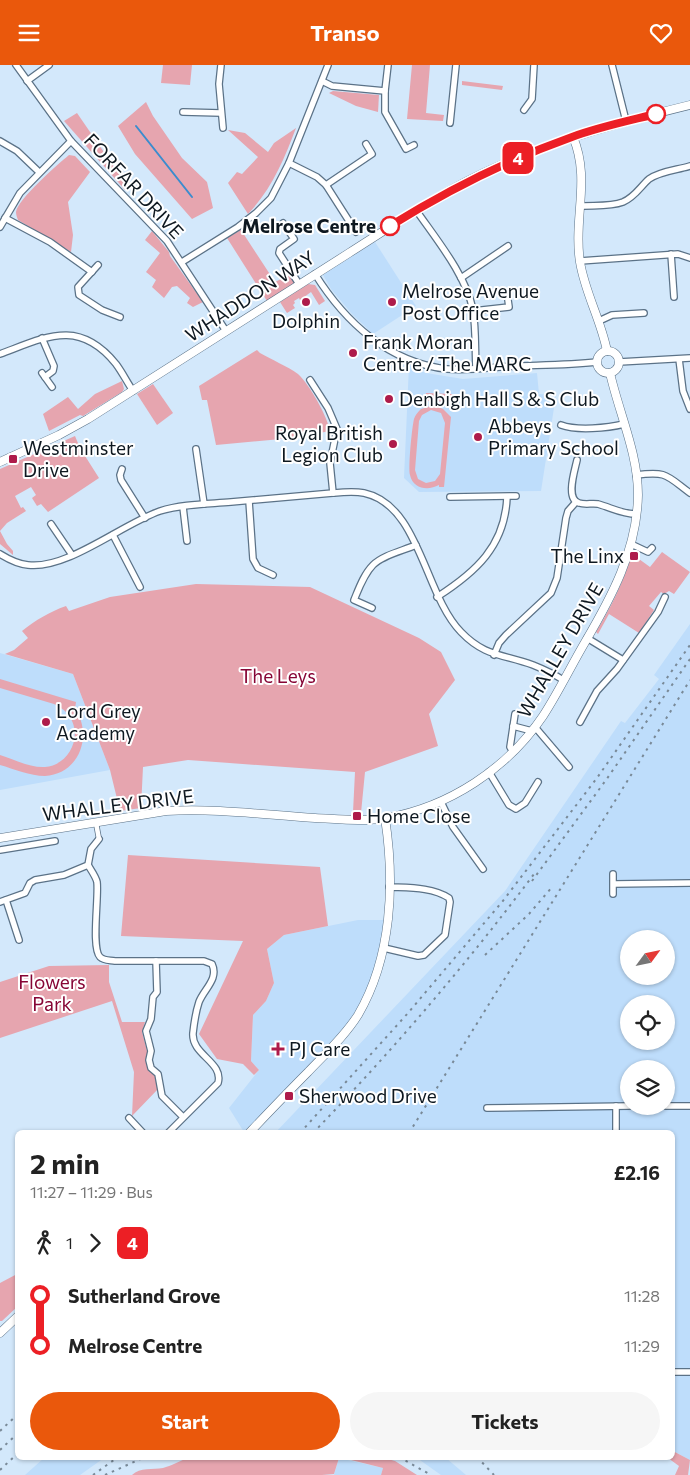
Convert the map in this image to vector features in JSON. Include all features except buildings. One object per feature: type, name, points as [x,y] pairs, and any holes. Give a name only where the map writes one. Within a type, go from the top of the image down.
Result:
[{"type":"street","name":"FORFAR DRIVE","points":[[16,65],[71,141],[161,234],[182,262],[226,331]]},
{"type":"street","points":[[27,81],[49,65]]},
{"type":"street","points":[[220,65],[219,84],[223,127]]},
{"type":"street","points":[[182,262],[238,227],[271,198],[289,163],[328,65]]},
{"type":"street","points":[[388,65],[385,112],[406,149],[414,145]]},
{"type":"street","points":[[450,123],[456,65]]},
{"type":"street","points":[[524,110],[532,99],[534,65]]},
{"type":"street","points":[[612,65],[626,121]]},
{"type":"street","points":[[322,81],[332,86],[385,91]]},
{"type":"street","name":"WHADDON WAY","points":[[0,462],[59,435],[133,391],[416,209],[452,189],[497,167],[573,137],[690,105]]},
{"type":"street","points":[[183,113],[222,113]]},
{"type":"street","points":[[573,137],[581,163],[582,188],[578,241],[580,261],[585,286],[599,321],[607,351]]},
{"type":"street","points":[[0,141],[16,151],[39,172]]},
{"type":"street","points":[[0,227],[20,193],[71,141]]},
{"type":"street","points":[[326,185],[372,154],[366,144]]},
{"type":"street","points":[[289,163],[318,177],[326,185],[356,232]]},
{"type":"street","points":[[581,206],[613,205],[624,202],[635,195],[650,179],[657,175],[690,166]]},
{"type":"street","points":[[416,209],[462,278],[473,311],[476,368]]},
{"type":"street","points":[[5,218],[50,242],[92,272]]},
{"type":"street","points":[[283,223],[294,239],[280,249],[279,253],[299,284]]},
{"type":"street","points":[[462,278],[508,246]]},
{"type":"street","points":[[580,261],[671,254],[690,258]]},
{"type":"street","points":[[671,254],[674,297]]},
{"type":"street","points":[[98,265],[78,287],[79,295],[102,310],[120,317]]},
{"type":"street","points":[[315,274],[342,311],[371,339],[407,359],[448,369],[597,362]]},
{"type":"street","points":[[473,311],[508,307],[508,300]]},
{"type":"street","points":[[599,321],[612,315],[644,313]]},
{"type":"street","points":[[0,354],[42,338],[56,335],[72,335],[99,347],[118,366],[133,391]]},
{"type":"street","points":[[42,338],[54,366],[53,371],[44,375],[52,387]]},
{"type":"street","points":[[607,351],[614,352],[619,362],[616,370],[610,373],[600,369],[597,362],[601,353],[607,351]]},
{"type":"street","points":[[619,362],[690,358]]},
{"type":"street","points":[[679,359],[683,391],[690,409]]},
{"type":"street","name":"WHALLEY DRIVE","points":[[0,838],[166,811],[193,809],[355,820],[385,818],[414,811],[441,801],[463,790],[489,772],[513,752],[533,729],[564,680],[614,592],[631,544],[638,495],[636,475],[610,373]]},
{"type":"street","points":[[310,380],[328,408],[337,429],[330,463],[333,493]]},
{"type":"street","points":[[561,425],[567,428],[624,424]]},
{"type":"street","points":[[196,449],[204,504]]},
{"type":"street","points":[[577,460],[571,491],[576,502],[596,504],[620,512],[636,514]]},
{"type":"street","points":[[122,469],[121,480],[144,518]]},
{"type":"street","points":[[636,475],[660,473],[666,475],[690,493]]},
{"type":"street","points":[[0,554],[10,560],[26,565],[56,562],[159,512],[204,504],[333,493],[365,493],[378,498],[392,507],[401,517],[416,545],[437,597],[448,617],[461,632],[478,647],[494,655],[532,665],[564,680]]},
{"type":"street","points":[[450,497],[516,496]]},
{"type":"street","points":[[437,597],[474,571],[488,555],[504,522],[507,497]]},
{"type":"street","points":[[249,501],[253,559],[258,568],[273,575]]},
{"type":"street","points":[[494,655],[499,643],[506,635],[551,593],[557,578],[566,518],[568,511],[576,502]]},
{"type":"street","points":[[183,507],[187,541]]},
{"type":"street","points":[[51,524],[72,555]]},
{"type":"street","points":[[113,535],[140,587]]},
{"type":"street","points":[[631,544],[648,552],[652,548]]},
{"type":"street","points":[[372,608],[354,600],[367,573],[378,561],[416,545]]},
{"type":"street","points":[[580,722],[597,691],[617,669],[658,612],[665,597]]},
{"type":"street","points":[[587,638],[623,660]]},
{"type":"street","points":[[513,752],[510,747],[514,714]]},
{"type":"street","points":[[513,727],[533,729],[568,767]]},
{"type":"street","points":[[489,772],[509,805],[516,809],[524,803],[538,782]]},
{"type":"street","points":[[441,801],[453,827],[483,869]]},
{"type":"street","points":[[252,1130],[344,1034],[372,987],[384,947],[389,887],[389,853],[385,818]]},
{"type":"street","points":[[96,823],[99,839],[92,849],[88,865],[96,881],[96,934],[99,956],[104,960],[115,961],[204,961],[212,964],[215,971],[214,977],[199,1003],[193,1033],[196,1045],[216,1069],[219,1078],[218,1083],[183,1117],[173,1130]]},
{"type":"street","points":[[12,836],[14,848]]},
{"type":"street","name":"WHALLEY DRIVE","points":[[0,850],[55,841]]},
{"type":"street","points":[[19,940],[3,901],[25,893],[30,883],[36,880],[64,875],[88,865]]},
{"type":"street","points":[[613,874],[614,894]]},
{"type":"street","points":[[614,884],[690,883]]},
{"type":"street","points":[[384,947],[418,956],[424,955],[445,935],[450,902],[449,898],[442,894],[425,889],[389,887]]},
{"type":"street","points":[[156,961],[157,992],[153,997],[146,1031],[151,1051],[149,1060],[151,1068],[158,1074],[162,1096],[183,1117]]},
{"type":"street","points":[[616,1106],[616,1130]]},
{"type":"street","points":[[487,1108],[620,1106]]},
{"type":"street","points":[[675,1106],[690,1106]]},
{"type":"street","points":[[129,1118],[140,1130]]},
{"type":"street","points":[[0,1333],[15,1319]]},
{"type":"street","points":[[675,1372],[690,1372]]},
{"type":"shaded area","points":[[375,242],[416,306],[373,334],[352,314],[331,289],[323,275]]},
{"type":"shaded area","name":"Abbeys Primary School","points":[[409,365],[426,373],[463,379],[537,373],[539,394],[556,395],[541,491],[419,492],[404,478]]},
{"type":"shaded area","points":[[690,624],[690,1460],[675,1452],[675,1130],[278,1130],[505,891],[621,721],[625,723],[659,679],[654,675]]},
{"type":"shaded area","name":"Lord Grey Academy","points":[[0,653],[73,674],[110,770],[0,790]]},
{"type":"shaded area","points":[[358,920],[387,920],[372,987],[357,1015],[251,1130],[243,1130],[229,1108],[259,1070],[251,1061],[253,1015],[266,1001],[274,983],[267,949],[284,935]]},
{"type":"shaded area","points":[[42,1460],[101,1460],[80,1475],[25,1475]]},
{"type":"shaded area","points":[[338,1460],[348,1460],[383,1468],[381,1475],[334,1475]]},
{"type":"shaded area","points":[[420,1460],[448,1460],[466,1475],[441,1475]]},
{"type":"green space","points":[[163,65],[192,65],[190,85],[161,83]]},
{"type":"green space","points":[[412,65],[430,65],[426,113],[444,115],[443,121],[407,119]]},
{"type":"green space","points":[[462,81],[503,86],[502,90],[462,85]]},
{"type":"green space","points":[[333,91],[379,95],[378,112],[356,106],[329,93]]},
{"type":"green space","points":[[146,102],[153,116],[182,158],[207,182],[213,208],[192,219],[135,154],[118,126]]},
{"type":"green space","points":[[77,113],[128,187],[125,190],[64,121]]},
{"type":"green space","points":[[296,128],[276,174],[264,195],[248,214],[228,183],[237,172],[242,174],[258,157],[228,130],[245,133],[268,152],[274,143]]},
{"type":"green space","points":[[69,155],[75,156],[90,172],[68,202],[73,235],[71,252],[18,220],[16,215],[18,206],[30,191]]},
{"type":"green space","points":[[241,230],[275,282],[289,275],[295,283],[267,301],[227,238]]},
{"type":"green space","points":[[152,231],[169,252],[203,302],[193,307],[187,303],[190,298],[177,286],[172,287],[164,298],[152,287],[156,280],[146,272],[160,253],[145,240]]},
{"type":"green space","points":[[308,284],[315,285],[325,301],[319,305],[311,292],[300,300],[299,298],[294,301],[293,305],[295,308],[287,313],[280,302]]},
{"type":"green space","points":[[257,350],[294,371],[303,379],[322,409],[330,431],[292,438],[216,445],[207,400],[202,400],[199,386]]},
{"type":"green space","points":[[122,381],[124,389],[122,392],[83,416],[80,415],[49,431],[43,414],[68,397],[78,409],[95,394]]},
{"type":"green space","points":[[153,384],[173,413],[157,425],[137,394]]},
{"type":"green space","points":[[426,393],[452,394],[452,402],[425,401]]},
{"type":"green space","points":[[434,405],[443,409],[451,417],[444,487],[439,487],[439,485],[430,488],[418,486],[410,475],[413,423],[415,416],[421,409]],"holes":[[[431,410],[441,413],[445,423],[440,474],[435,481],[426,483],[418,479],[415,470],[419,421],[422,415]]]},
{"type":"green space","points":[[75,436],[80,448],[99,478],[48,512],[41,504],[37,506],[32,498],[36,495],[31,487],[15,496],[21,508],[23,507],[26,511],[7,523],[0,531],[0,469]]},
{"type":"green space","points":[[0,531],[13,551],[13,555],[0,544]]},
{"type":"green space","points":[[662,552],[690,572],[674,594],[669,591],[664,594],[661,592],[649,606],[654,610],[639,633],[609,614],[598,634],[596,632],[616,595],[632,554],[650,567]]},
{"type":"green space","name":"The Leys","points":[[196,584],[310,587],[419,638],[441,652],[455,680],[429,714],[438,746],[365,772],[361,813],[353,812],[355,772],[188,760],[143,767],[141,808],[120,811],[110,770],[73,674],[5,654],[14,650],[28,638],[22,631],[32,623],[66,606],[69,611],[110,597]]},
{"type":"green space","points":[[0,679],[76,702],[75,709],[83,730],[83,741],[75,761],[67,768],[57,774],[39,776],[0,765],[0,755],[33,766],[45,767],[54,765],[68,754],[75,738],[72,720],[66,712],[54,704],[0,688]]},
{"type":"green space","points":[[128,855],[320,867],[328,926],[284,935],[267,949],[274,983],[266,1001],[253,1015],[251,1061],[259,1070],[254,1075],[243,1064],[217,1059],[199,1034],[243,941],[121,936]]},
{"type":"green space","name":"Flowers Park","points":[[109,965],[109,982],[122,1022],[145,1022],[142,1032],[147,1051],[147,1066],[155,1076],[159,1088],[132,1116],[134,1072],[112,1001],[0,1038],[0,982],[49,966]]},
{"type":"green space","points":[[15,1275],[15,1309],[2,1321],[0,1321],[0,1283]]},
{"type":"green space","points":[[675,1452],[690,1460],[688,1475],[675,1475],[679,1466],[671,1460],[675,1460]]},
{"type":"green space","points":[[182,1460],[338,1460],[334,1474],[322,1475],[132,1475],[143,1470],[166,1467]]},
{"type":"green space","points":[[351,1460],[391,1460],[417,1475],[381,1475],[383,1468]]},
{"type":"waterway","points":[[136,126],[192,197]]},
{"type":"railway","points":[[303,1130],[408,1013],[502,902],[597,778],[690,645]]},
{"type":"railway","points":[[532,881],[606,780],[690,659]]},
{"type":"railway","points":[[411,1130],[690,680]]},
{"type":"railway","points":[[316,1130],[428,1007],[534,874]]},
{"type":"railway","points":[[485,955],[529,914],[553,886]]},
{"type":"railway","points":[[0,1431],[15,1417]]},
{"type":"railway","points":[[0,1450],[15,1436]]},
{"type":"railway","points":[[0,1470],[15,1456]]},
{"type":"railway","points":[[93,1475],[114,1460]]},
{"type":"railway","points":[[105,1475],[138,1460]]},
{"type":"railway","points":[[404,1460],[431,1475]]},
{"type":"railway","points":[[480,1460],[494,1475]]},
{"type":"bus line","name":"4","points":[[390,226],[452,189],[525,155],[573,137],[656,114]]},
{"type":"place","name":"Melrose Centre","points":[[390,226]]},
{"type":"place","name":"Dolphin","points":[[306,302]]},
{"type":"place","name":"Melrose Avenue Post Office","points":[[392,302]]},
{"type":"place","name":"Frank Moran Centre / The MARC","points":[[353,353]]},
{"type":"place","name":"Denbigh Hall S & S Club","points":[[389,399]]},
{"type":"place","name":"Abbeys Primary School","points":[[478,437]]},
{"type":"place","name":"Royal British Legion Club","points":[[393,444]]},
{"type":"place","name":"Westminster Drive","points":[[13,459]]},
{"type":"place","name":"The Linx","points":[[634,556]]},
{"type":"place","name":"Lord Grey Academy","points":[[46,722]]},
{"type":"place","name":"Home Close","points":[[357,816]]},
{"type":"place","name":"PJ Care","points":[[278,1049]]},
{"type":"place","name":"Sherwood Drive","points":[[289,1096]]}]
